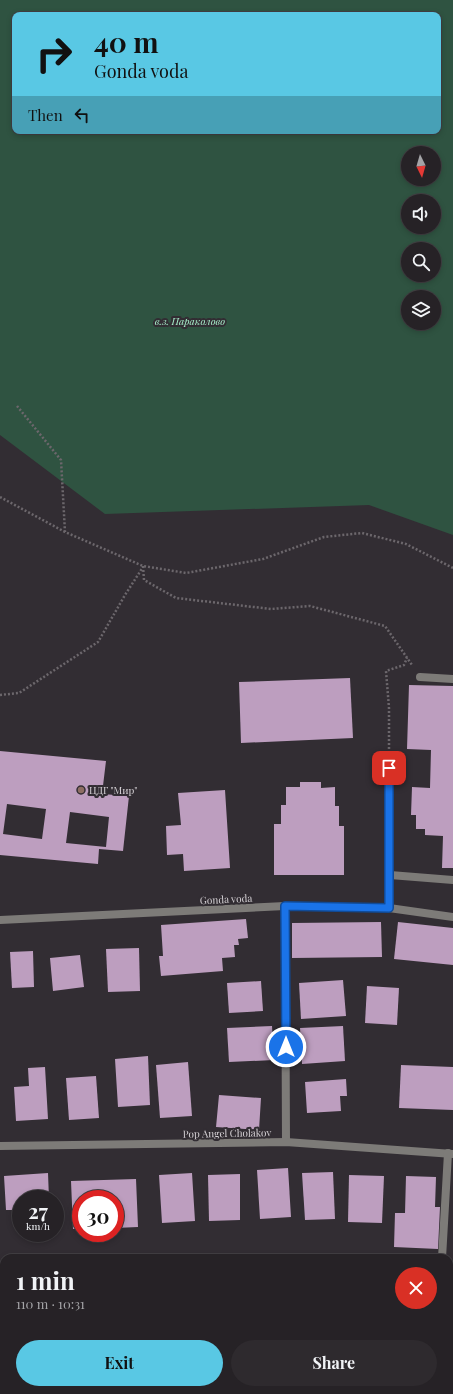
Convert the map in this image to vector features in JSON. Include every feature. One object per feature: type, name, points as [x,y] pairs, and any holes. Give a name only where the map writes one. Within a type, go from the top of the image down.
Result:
[{"type":"street","points":[[420,677],[453,679]]},
{"type":"street","points":[[389,768],[389,908]]},
{"type":"street","points":[[390,875],[453,880]]},
{"type":"street","points":[[285,906],[286,1142]]},
{"type":"street","name":"Gonda voda","points":[[0,920],[285,906],[389,908],[453,916]]},
{"type":"street","name":"Pop Angel Cholakov","points":[[0,1146],[286,1142],[450,1153]]},
{"type":"street","points":[[442,1254],[450,1153]]},
{"type":"path","points":[[18,406],[61,460],[65,532]]},
{"type":"path","points":[[0,497],[65,532],[143,566],[186,573],[263,559],[324,537],[362,533],[406,544],[453,568]]},
{"type":"path","points":[[143,566],[144,580],[176,598],[271,609],[310,606],[385,626],[420,677]]},
{"type":"path","points":[[0,695],[19,693],[98,642],[143,566]]},
{"type":"path","points":[[389,768],[389,708],[386,671],[391,668],[404,665],[407,658]]},
{"type":"green space","name":"в.з. Параколово","points":[[0,0],[453,0],[453,535],[369,505],[105,514],[0,435]]},
{"type":"building","points":[[350,678],[353,738],[241,743],[239,682]]},
{"type":"building","points":[[409,685],[453,686],[453,868],[442,868],[443,836],[425,835],[425,829],[416,829],[416,815],[411,815],[412,787],[430,788],[431,750],[407,749]]},
{"type":"building","points":[[0,751],[106,761],[102,794],[129,796],[123,851],[99,849],[98,864],[0,855]],"holes":[[[7,804],[46,809],[42,839],[3,834]],[[70,812],[109,817],[106,847],[66,843]]]},
{"type":"building","points":[[300,782],[321,782],[321,788],[335,787],[335,806],[339,806],[339,826],[344,826],[344,875],[274,875],[274,824],[281,824],[281,805],[286,805],[286,787],[300,787]]},
{"type":"building","points":[[225,790],[230,868],[184,871],[183,854],[167,855],[166,826],[181,825],[178,793]]},
{"type":"building","points":[[246,919],[248,938],[238,939],[239,945],[234,945],[235,957],[222,958],[223,971],[161,976],[159,956],[163,956],[161,925]]},
{"type":"building","points":[[381,922],[382,957],[292,958],[292,923]]},
{"type":"building","points":[[398,922],[453,928],[453,965],[394,959]]},
{"type":"building","points":[[139,948],[140,991],[108,992],[106,949]]},
{"type":"building","points":[[33,951],[34,987],[12,988],[10,952]]},
{"type":"building","points":[[80,955],[84,987],[53,991],[50,958]]},
{"type":"building","points":[[343,980],[346,1016],[301,1019],[299,983]]},
{"type":"building","points":[[261,981],[263,1011],[229,1013],[227,983]]},
{"type":"building","points":[[367,986],[399,988],[397,1025],[365,1023]]},
{"type":"building","points":[[272,1026],[274,1060],[229,1062],[227,1028]]},
{"type":"building","points":[[343,1026],[345,1061],[302,1064],[300,1028]]},
{"type":"building","points":[[148,1056],[150,1105],[118,1107],[115,1059]]},
{"type":"building","points":[[188,1062],[192,1116],[160,1118],[156,1065]]},
{"type":"building","points":[[401,1065],[453,1067],[453,1110],[399,1108]]},
{"type":"building","points":[[45,1067],[48,1119],[16,1121],[14,1087],[29,1086],[28,1068]]},
{"type":"building","points":[[96,1076],[99,1118],[69,1120],[66,1078]]},
{"type":"building","points":[[346,1079],[347,1096],[340,1096],[341,1111],[307,1113],[305,1082]]},
{"type":"building","points":[[219,1095],[261,1098],[259,1130],[216,1127]]},
{"type":"building","points":[[288,1168],[291,1217],[260,1219],[257,1170]]},
{"type":"building","points":[[333,1172],[335,1219],[305,1220],[302,1173]]},
{"type":"building","points":[[48,1173],[49,1190],[12,1190],[12,1210],[6,1210],[4,1176]]},
{"type":"building","points":[[192,1173],[195,1221],[162,1223],[159,1175]]},
{"type":"building","points":[[240,1174],[240,1220],[209,1221],[208,1175]]},
{"type":"building","points":[[349,1175],[384,1176],[382,1223],[348,1222]]},
{"type":"building","points":[[406,1176],[436,1177],[435,1207],[440,1207],[438,1249],[394,1247],[395,1213],[405,1213]]},
{"type":"building","points":[[136,1179],[138,1227],[124,1228],[124,1190],[72,1190],[72,1205],[71,1181]]},
{"type":"place","name":"ЦДГ \"Мир\"","points":[[81,790]]},
{"type":"route","points":[[286,1047],[285,906],[389,908],[389,768]]}]
